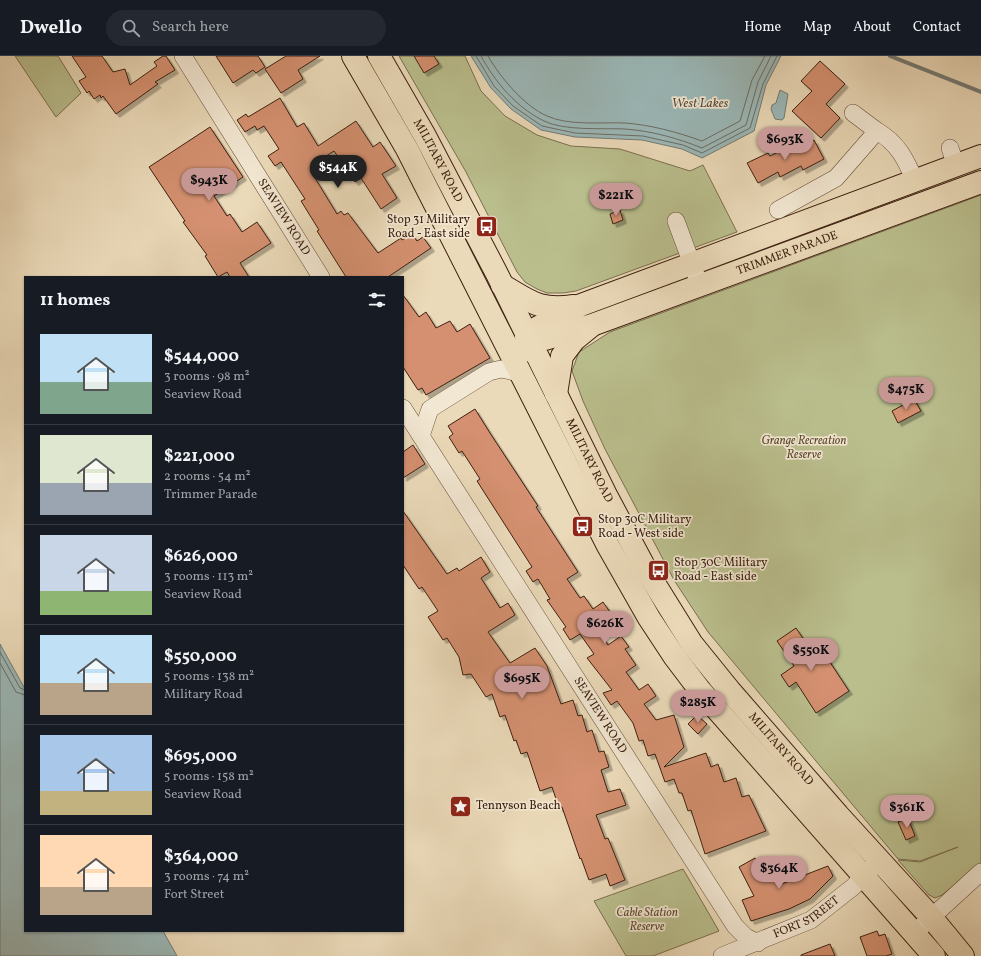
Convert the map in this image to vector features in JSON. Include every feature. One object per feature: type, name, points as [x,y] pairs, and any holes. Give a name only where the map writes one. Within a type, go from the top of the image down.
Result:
[{"type":"main road","name":"MILITARY ROAD","points":[[353,56],[408,149],[494,318],[520,373],[608,544],[649,618],[674,656],[730,725],[934,956]]},
{"type":"main road","name":"MILITARY ROAD","points":[[379,56],[425,136],[502,285],[607,497],[646,570],[692,644],[730,691],[879,861],[931,917],[963,956]]},
{"type":"main road","name":"TRIMMER PARADE","points":[[502,285],[541,307],[557,309],[581,305],[915,182],[953,157],[981,156]]},
{"type":"main road","name":"TRIMMER PARADE","points":[[494,318],[520,336],[545,339],[592,325],[981,182]]},
{"type":"main road","name":"TRIMMER PARADE","points":[[528,338],[536,326],[562,317],[581,305]]},
{"type":"main road","name":"TRIMMER PARADE","points":[[556,394],[562,356],[574,340],[592,325]]},
{"type":"main road","points":[[528,338],[524,349],[525,360],[530,369],[531,393]]},
{"type":"street","name":"SEAVIEW ROAD","points":[[183,56],[320,276]]},
{"type":"street","points":[[853,113],[877,131],[887,136],[900,149],[915,182]]},
{"type":"street","points":[[778,210],[836,178],[877,131]]},
{"type":"street","name":"TRIMMER PARADE","points":[[812,191],[822,216]]},
{"type":"street","points":[[676,221],[700,286]]},
{"type":"street","points":[[421,436],[430,410],[489,372],[501,369],[520,373]]},
{"type":"street","name":"SEAVIEW ROAD","points":[[404,410],[735,926],[757,950]]},
{"type":"street","name":"FORT STREET","points":[[722,956],[757,950],[762,940],[812,920],[864,877],[879,861]]},
{"type":"street","points":[[914,932],[981,872]]},
{"type":"green space","points":[[15,56],[58,56],[81,93],[56,117]]},
{"type":"green space","points":[[399,56],[465,56],[481,91],[505,116],[537,135],[571,146],[620,149],[690,171],[703,165],[737,232],[576,291],[547,293],[537,289],[525,282],[517,272],[466,172]]},
{"type":"green space","name":"Grange Recreation Reserve","points":[[981,195],[981,863],[942,895],[935,898],[929,895],[898,860],[920,862],[958,847],[920,861],[898,859],[708,632],[674,580],[605,449],[583,401],[572,371],[579,352],[610,332]]},
{"type":"green space","name":"Cable Station Reserve","points":[[683,869],[719,931],[653,956],[626,956],[594,901]]},
{"type":"water","name":"West Lakes","points":[[471,56],[781,56],[766,85],[754,131],[702,158],[682,149],[642,140],[575,137],[541,130],[511,109],[491,88]]},
{"type":"water","points":[[780,90],[788,94],[784,118],[782,120],[775,119],[771,109],[772,105],[776,103]]},
{"type":"water","points":[[0,644],[24,687],[24,932],[164,932],[177,956],[0,956]]},
{"type":"building","points":[[72,56],[102,56],[113,72],[125,69],[130,85],[157,66],[154,62],[163,56],[166,56],[175,70],[155,82],[158,84],[116,114],[103,96],[101,98],[100,95],[94,99],[89,91],[87,93],[79,81],[86,77]]},
{"type":"building","points":[[216,56],[258,56],[265,67],[256,73],[253,70],[233,83]]},
{"type":"building","points":[[286,56],[320,56],[298,70],[303,79],[281,93],[265,69]]},
{"type":"building","points":[[414,56],[434,56],[439,64],[424,73]]},
{"type":"building","points":[[820,61],[845,84],[826,104],[840,118],[821,138],[792,111],[812,91],[801,81]]},
{"type":"building","points":[[280,98],[297,127],[304,123],[318,146],[356,121],[373,147],[380,142],[396,166],[382,174],[397,198],[381,209],[361,178],[355,182],[334,151],[315,163],[322,174],[315,178],[337,214],[341,211],[344,215],[348,213],[378,253],[401,238],[402,240],[412,234],[417,241],[423,237],[431,248],[389,276],[345,276],[317,231],[319,230],[301,201],[305,199],[281,162],[275,166],[268,156],[279,149],[264,126],[257,130],[255,126],[245,132],[237,120],[246,114],[248,117]]},
{"type":"building","points":[[210,127],[243,177],[214,196],[227,216],[230,214],[242,232],[257,222],[271,243],[240,263],[248,276],[229,276],[227,272],[217,276],[205,256],[207,255],[183,222],[185,221],[149,167]]},
{"type":"building","points":[[814,140],[824,159],[803,170],[801,166],[780,177],[778,172],[758,183],[747,163],[768,153],[770,156],[790,146],[793,151]]},
{"type":"building","points":[[620,210],[623,220],[613,224],[610,214]]},
{"type":"building","points":[[404,296],[419,317],[426,312],[436,328],[450,321],[457,332],[470,324],[490,358],[426,395],[422,388],[418,390],[404,369]]},
{"type":"building","points":[[914,399],[921,411],[898,423],[892,411]]},
{"type":"building","points":[[475,409],[538,506],[536,507],[578,572],[567,579],[580,598],[584,596],[593,609],[603,602],[610,612],[594,623],[608,645],[621,636],[629,647],[625,649],[636,665],[626,672],[639,690],[648,684],[656,696],[644,704],[656,720],[674,715],[684,747],[664,767],[706,753],[711,767],[718,764],[724,782],[736,778],[742,797],[749,795],[766,831],[705,854],[691,810],[688,811],[682,793],[679,793],[674,779],[665,782],[655,754],[648,756],[643,740],[639,741],[633,723],[617,701],[611,705],[603,693],[612,690],[587,658],[594,654],[580,634],[570,640],[563,629],[566,627],[547,600],[550,599],[538,579],[533,582],[526,571],[532,567],[477,481],[480,479],[462,451],[459,453],[449,437],[453,434],[448,426]]},
{"type":"building","points":[[413,445],[425,464],[404,477],[404,451]]},
{"type":"building","points":[[404,512],[447,574],[457,568],[459,571],[481,557],[490,572],[481,578],[500,608],[508,603],[515,615],[488,632],[510,663],[535,648],[547,666],[561,704],[573,700],[578,716],[582,715],[587,732],[592,730],[599,752],[604,751],[609,767],[601,770],[608,792],[620,789],[626,805],[596,815],[605,839],[608,838],[625,880],[610,886],[606,874],[589,880],[562,807],[559,808],[552,787],[540,791],[527,752],[521,754],[516,740],[514,741],[505,715],[500,717],[492,694],[486,697],[471,674],[463,675],[459,657],[447,638],[443,640],[428,617],[438,611],[422,587],[419,589],[404,566]]},
{"type":"building","points":[[796,628],[812,652],[820,647],[849,691],[816,713],[796,682],[789,687],[781,675],[794,666],[777,641]]},
{"type":"building","points":[[697,715],[707,724],[698,734],[688,724]]},
{"type":"building","points":[[908,818],[915,836],[906,840],[898,822]]},
{"type":"building","points":[[755,858],[763,871],[769,868],[779,885],[828,866],[833,876],[810,899],[789,909],[751,921],[742,900],[754,896],[739,867]]},
{"type":"building","points":[[877,931],[879,936],[885,934],[892,954],[886,956],[867,956],[860,937]]},
{"type":"building","points":[[830,944],[835,956],[801,956],[801,955]]},
{"type":"waterway","points":[[890,56],[981,92]]},
{"type":"place","name":"Stop 31 Military Road - East side","points":[[486,227]]},
{"type":"place","name":"Stop 30C Military Road - West side","points":[[582,527]]},
{"type":"place","name":"Stop 30C Military Road - East side","points":[[659,570]]},
{"type":"place","name":"Tennyson Beach","points":[[460,806]]}]
